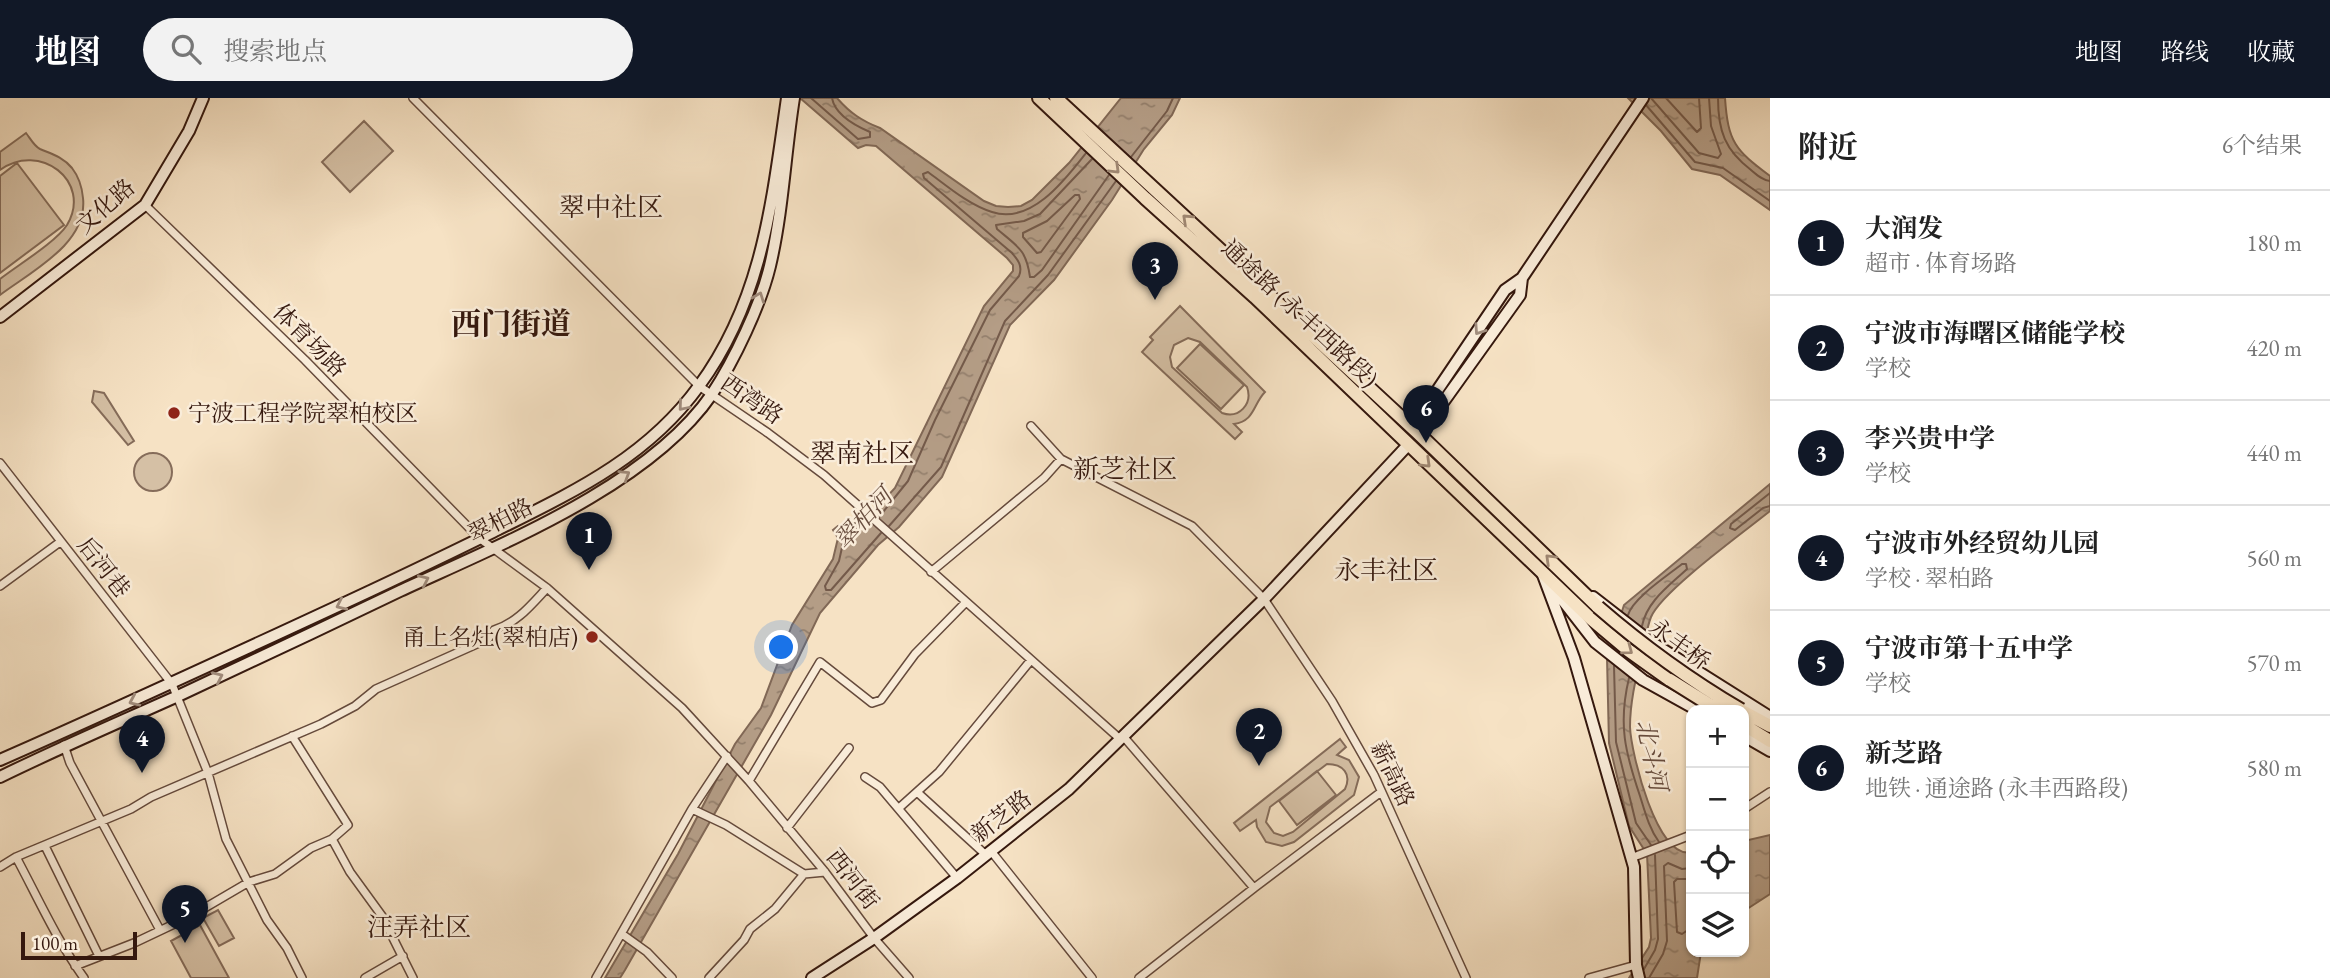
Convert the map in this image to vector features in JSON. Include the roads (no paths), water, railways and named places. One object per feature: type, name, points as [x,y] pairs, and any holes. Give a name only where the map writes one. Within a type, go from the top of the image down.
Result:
[{"type":"main road","name":"文化路","points":[[0,317],[145,205],[189,131],[202,98]]},
{"type":"main road","points":[[787,98],[787,118]]},
{"type":"main road","name":"翠柏路","points":[[0,760],[172,684],[438,560],[609,472],[646,443],[675,415],[699,386],[733,328],[759,263],[787,118],[794,98]]},
{"type":"main road","name":"通途路 (永丰西路段)","points":[[1040,98],[1146,181],[1418,433],[1598,607]]},
{"type":"main road","name":"通途路 (永丰西路段)","points":[[1056,98],[1144,198],[1255,297],[1590,618]]},
{"type":"main road","points":[[1418,433],[1429,422],[1520,295],[1522,278],[1643,98]]},
{"type":"main road","name":"翠柏路","points":[[0,777],[492,548],[592,496],[636,469],[679,431],[711,395],[743,340],[769,268],[780,212],[787,118]]},
{"type":"main road","name":"新芝路","points":[[812,978],[874,938],[957,877],[1069,789],[1264,599],[1408,445]]},
{"type":"main road","points":[[1543,575],[1580,625],[1606,650],[1643,680],[1688,705]]},
{"type":"main road","points":[[1543,575],[1574,658],[1632,858],[1636,965],[1639,978]]},
{"type":"main road","points":[[1580,588],[1613,610],[1651,642],[1770,717]]},
{"type":"main road","name":"永丰桥","points":[[1598,607],[1672,666],[1734,705]]},
{"type":"main road","name":"永丰桥","points":[[1590,618],[1628,650],[1710,705]]},
{"type":"main road","name":"永丰桥","points":[[1749,714],[1770,726]]},
{"type":"main road","points":[[1749,728],[1770,740]]},
{"type":"main road","points":[[1749,739],[1770,751]]},
{"type":"street","name":"西湾路","points":[[413,98],[699,386],[794,452],[868,512],[931,572],[1121,737],[1254,888]]},
{"type":"street","name":"体育场路","points":[[145,205],[305,360],[479,538],[547,588],[682,708],[749,782]]},
{"type":"street","points":[[931,572],[1044,478],[1061,459],[1031,426]]},
{"type":"street","name":"薪高路","points":[[1061,459],[1192,526],[1264,599],[1332,701],[1381,792],[1466,978]]},
{"type":"street","name":"后河巷","points":[[0,463],[172,684],[208,773],[226,839],[267,920],[287,948],[302,978]]},
{"type":"street","points":[[0,586],[60,542]]},
{"type":"street","points":[[0,867],[16,857],[131,809],[151,797],[292,736],[355,706],[376,689],[488,639],[494,630],[506,626],[522,615],[547,588]]},
{"type":"street","points":[[749,782],[820,662],[872,703],[881,700],[915,654],[966,602]]},
{"type":"street","points":[[899,808],[939,772],[1031,660]]},
{"type":"street","points":[[75,965],[134,943],[191,916],[250,882],[275,874],[311,848],[332,839],[348,825],[292,736]]},
{"type":"street","points":[[64,745],[70,763],[160,929]]},
{"type":"street","points":[[787,828],[849,748]]},
{"type":"street","points":[[596,978],[623,935],[692,808],[727,756]]},
{"type":"street","points":[[865,777],[880,787],[957,877]]},
{"type":"street","name":"西河街","points":[[749,782],[909,978]]},
{"type":"street","points":[[917,792],[988,853],[1093,978]]},
{"type":"street","points":[[1139,978],[1381,792]]},
{"type":"street","points":[[1749,805],[1769,795]]},
{"type":"street","points":[[692,808],[726,825],[804,874],[825,872]]},
{"type":"street","points":[[1632,858],[1686,837]]},
{"type":"street","points":[[332,839],[350,872],[382,916],[413,978]]},
{"type":"street","points":[[45,846],[99,956]]},
{"type":"street","points":[[16,857],[36,894],[47,922],[83,978]]},
{"type":"street","points":[[709,978],[744,940],[750,929],[764,920],[804,874]]},
{"type":"street","points":[[623,935],[647,952],[673,978]]},
{"type":"street","points":[[365,978],[403,957]]},
{"type":"street","points":[[1589,978],[1636,965]]},
{"type":"water","points":[[800,98],[837,98],[857,116],[880,128],[984,201],[1008,207],[1021,206],[1032,200],[1069,163],[1121,98],[1180,98],[1172,115],[1144,149],[1112,200],[1054,280],[1010,325],[942,477],[899,527],[878,545],[820,613],[771,715],[625,970],[620,978],[605,978],[678,854],[735,744],[761,708],[792,625],[833,559],[838,538],[833,530],[871,514],[895,488],[984,306],[1013,271],[1013,265],[1007,258],[876,146],[858,148]]},
{"type":"water","points":[[1628,98],[1725,98],[1728,125],[1736,144],[1770,176],[1770,210],[1720,175],[1692,169],[1661,131]]},
{"type":"water","points":[[1770,484],[1770,511],[1671,592],[1651,617],[1636,677],[1630,717],[1635,759],[1648,802],[1667,840],[1679,850],[1686,851],[1686,957],[1700,957],[1697,978],[1629,978],[1649,947],[1651,938],[1647,854],[1629,826],[1609,743],[1607,658],[1624,605]]},
{"type":"water","points":[[1770,835],[1770,894],[1749,908],[1749,894],[1749,840]]},
{"type":"place","name":"李兴贵中学","points":[[1155,300]]},
{"type":"place","name":"宁波工程学院翠柏校区","points":[[174,413]]},
{"type":"place","name":"新芝路","points":[[1426,443]]},
{"type":"place","name":"大润发","points":[[589,570]]},
{"type":"place","name":"甬上名灶(翠柏店)","points":[[592,637]]},
{"type":"place","name":"宁波市海曙区储能学校","points":[[1259,766]]},
{"type":"place","name":"宁波市外经贸幼儿园","points":[[142,773]]},
{"type":"place","name":"宁波市第十五中学","points":[[185,943]]},
{"type":"district","name":"翠中社区","points":[[611,207]]},
{"type":"district","name":"西门街道","points":[[511,323]]},
{"type":"district","name":"翠南社区","points":[[862,453]]},
{"type":"district","name":"新芝社区","points":[[1125,469]]},
{"type":"district","name":"永丰社区","points":[[1386,570]]},
{"type":"district","name":"汪弄社区","points":[[419,927]]},
{"type":"water label","name":"翠柏河","points":[[863,518]]},
{"type":"water label","name":"北斗河","points":[[1652,755]]}]
